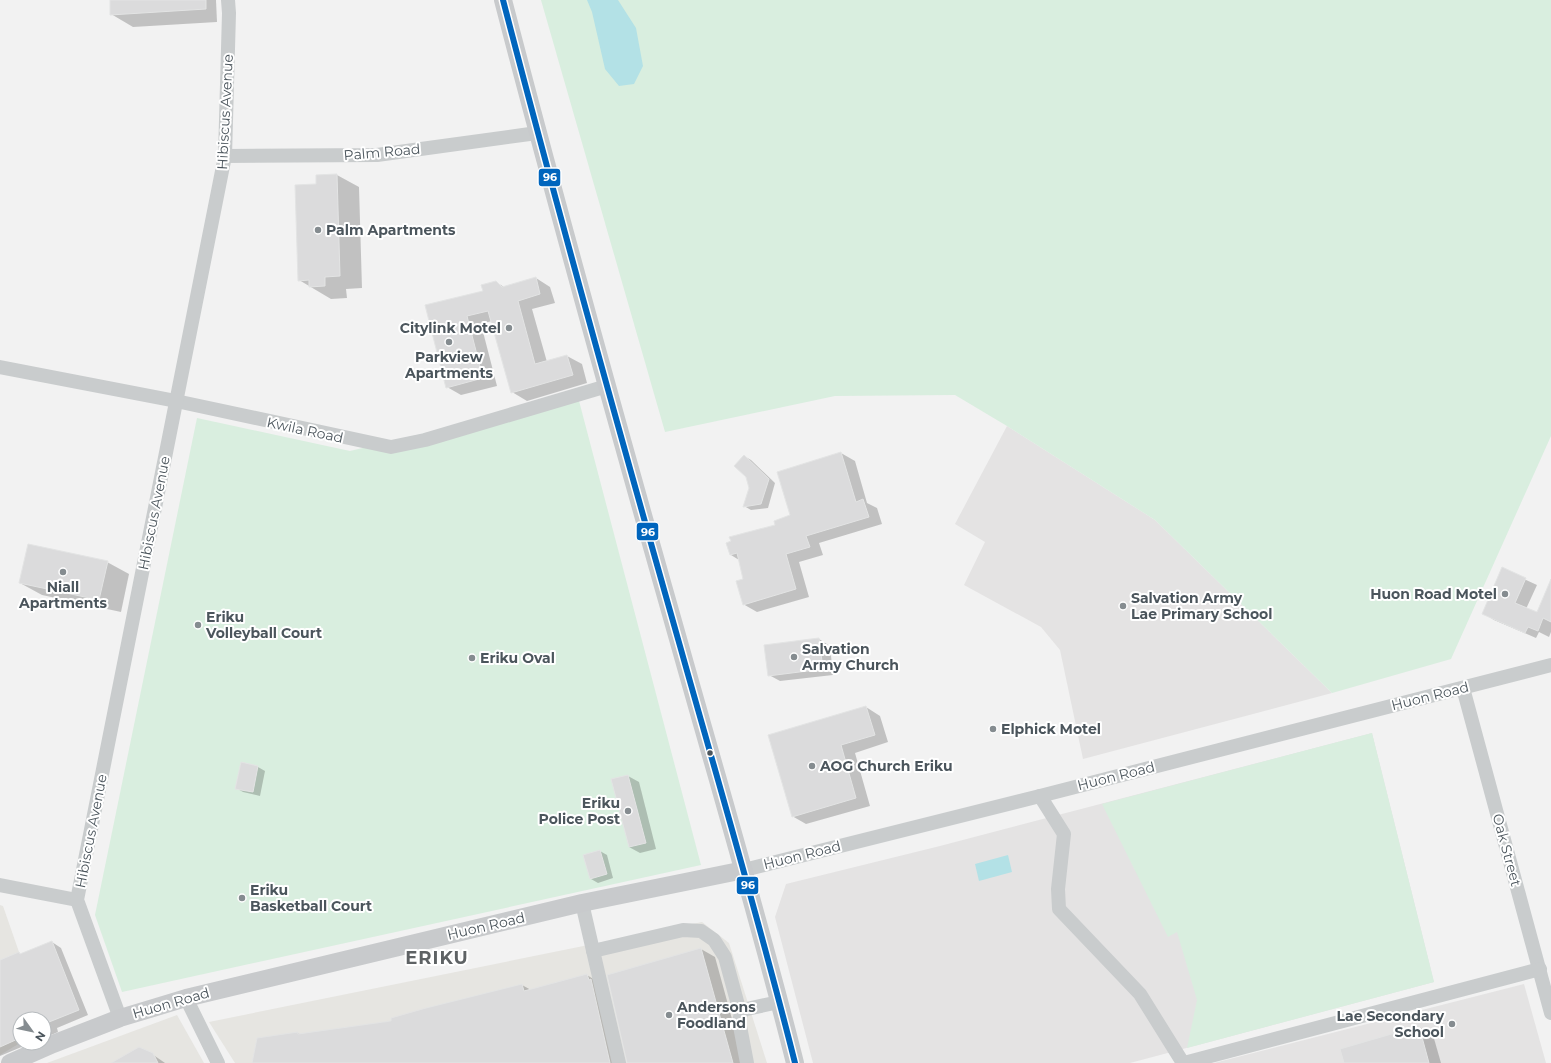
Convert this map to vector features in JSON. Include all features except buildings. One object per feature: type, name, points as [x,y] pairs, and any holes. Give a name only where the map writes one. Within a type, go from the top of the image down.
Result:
[{"type":"main road","points":[[502,0],[537,133],[744,870],[796,1063]]},
{"type":"main road","name":"Huon Road","points":[[10,1063],[53,1044],[120,1018],[186,998],[582,903],[744,870]]},
{"type":"street","name":"Hibiscus Avenue","points":[[120,1018],[77,900],[225,156],[229,13],[228,0]]},
{"type":"street","name":"Palm Road","points":[[225,156],[377,155],[537,133]]},
{"type":"street","name":"Kwila Road","points":[[0,367],[176,401],[390,447],[425,440],[607,386]]},
{"type":"street","name":"Huon Road","points":[[744,870],[1551,665]]},
{"type":"street","name":"Oak Street","points":[[1463,688],[1551,1013]]},
{"type":"street","points":[[1040,796],[1064,834],[1058,888],[1059,909],[1140,994],[1183,1063],[1540,969]]},
{"type":"street","points":[[0,885],[77,900]]},
{"type":"street","points":[[582,903],[619,1063]]},
{"type":"street","points":[[593,951],[683,930],[701,931],[714,940],[725,957],[738,1005],[742,1010]]},
{"type":"street","points":[[186,998],[218,1063]]},
{"type":"street","points":[[742,1010],[779,1002]]},
{"type":"street","points":[[742,1010],[739,1020],[747,1063]]},
{"type":"shaded area","name":"Salvation Army Lae Primary School","points":[[1007,426],[1155,520],[1332,693],[1083,759],[1060,650],[1041,627],[964,585],[985,542],[955,524]]},
{"type":"shaded area","points":[[1372,733],[1434,982],[1130,1063],[813,1063],[775,917],[786,884],[940,846]]},
{"type":"shaded area","points":[[0,905],[3,906],[19,952],[43,1011],[12,1011],[12,1048],[0,1055]]},
{"type":"shaded area","points":[[702,922],[729,943],[767,1063],[235,1063],[209,1022]]},
{"type":"shaded area","name":"Lae Secondary School","points":[[1524,984],[1546,1063],[1214,1063]]},
{"type":"shaded area","points":[[177,1015],[204,1063],[47,1063]]},
{"type":"green space","points":[[541,0],[1551,0],[1551,436],[1451,659],[1332,693],[1155,520],[1007,426],[955,395],[835,396],[665,432]]},
{"type":"green space","points":[[578,397],[701,865],[122,992],[95,915],[197,418],[350,451]]},
{"type":"green space","points":[[1372,733],[1434,982],[1187,1048],[1197,1000],[1177,932],[1168,937],[1102,804]]},
{"type":"water","points":[[587,0],[618,0],[636,28],[643,66],[634,84],[619,86],[605,69],[592,12]]},
{"type":"water","points":[[1008,855],[1012,872],[979,881],[975,864]]},
{"type":"transit line","name":"96","points":[[503,0],[634,485],[754,906],[795,1063]]},
{"type":"place","name":"Palm Apartments","points":[[318,230]]},
{"type":"place","name":"Citylink Motel","points":[[509,328]]},
{"type":"place","name":"Parkview Apartments","points":[[449,342]]},
{"type":"place","name":"Niall Apartments","points":[[63,572]]},
{"type":"place","name":"Huon Road Motel","points":[[1505,594]]},
{"type":"place","name":"Salvation Army Lae Primary School","points":[[1123,606]]},
{"type":"place","name":"Eriku Volleyball Court","points":[[198,625]]},
{"type":"place","name":"Salvation Army Church","points":[[794,657]]},
{"type":"place","name":"Eriku Oval","points":[[472,658]]},
{"type":"place","name":"Elphick Motel","points":[[993,729]]},
{"type":"place","name":"AOG Church Eriku","points":[[812,766]]},
{"type":"place","name":"Eriku Police Post","points":[[628,811]]},
{"type":"place","name":"Eriku Basketball Court","points":[[242,898]]},
{"type":"place","name":"Andersons Foodland","points":[[669,1015]]},
{"type":"place","name":"Lae Secondary School","points":[[1452,1024]]},
{"type":"district","name":"ERIKU","points":[[437,958]]}]
